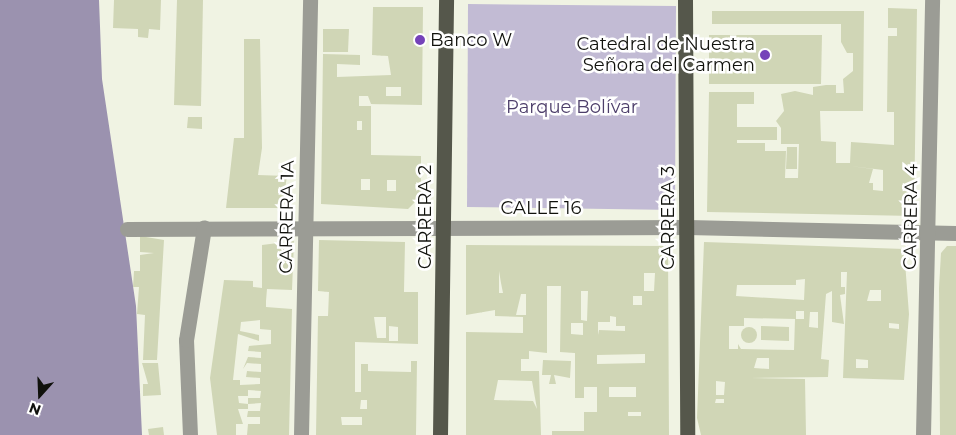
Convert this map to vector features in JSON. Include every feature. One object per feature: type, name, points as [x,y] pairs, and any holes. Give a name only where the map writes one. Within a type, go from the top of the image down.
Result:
[{"type":"main road","name":"CARRERA 2","points":[[440,435],[446,0]]},
{"type":"main road","name":"CARRERA 3","points":[[684,0],[688,227],[686,435]]},
{"type":"street","name":"CARRERA 1A","points":[[301,435],[310,0]]},
{"type":"street","name":"CARRERA 4","points":[[923,435],[930,233],[932,0]]},
{"type":"street","name":"CALLE 16","points":[[127,229],[306,225],[444,228],[688,227],[956,233]]},
{"type":"street","points":[[190,435],[186,340],[204,227]]},
{"type":"green space","name":"Parque Bolívar","points":[[468,4],[676,6],[675,210],[467,207]]},
{"type":"shaded area","points":[[0,0],[99,0],[102,79],[136,306],[142,435],[0,435]]},
{"type":"building","points":[[114,0],[161,0],[160,30],[149,29],[148,38],[138,37],[138,29],[113,28]]},
{"type":"building","points":[[177,0],[203,0],[201,106],[174,105]]},
{"type":"building","points":[[373,7],[423,7],[422,105],[371,104],[368,96],[359,96],[359,106],[371,106],[371,155],[421,156],[421,196],[408,209],[321,204],[323,54],[360,55],[360,65],[337,64],[337,77],[391,75],[388,56],[372,55]],"holes":[[[386,87],[401,87],[401,96],[386,96]],[[357,121],[362,121],[362,130],[357,130]],[[361,179],[370,179],[370,190],[361,190]],[[387,180],[396,180],[396,191],[387,191]]]},
{"type":"building","points":[[888,8],[917,9],[914,216],[707,212],[709,92],[754,92],[754,104],[737,104],[737,127],[777,127],[777,140],[737,140],[737,143],[765,143],[765,151],[786,151],[785,178],[798,178],[799,144],[781,144],[781,128],[776,121],[784,111],[781,94],[795,91],[813,95],[813,87],[826,85],[836,85],[836,93],[844,93],[843,79],[853,71],[853,53],[847,53],[841,42],[841,24],[712,24],[712,11],[864,11],[863,111],[820,111],[821,141],[836,142],[836,163],[850,163],[851,142],[894,145],[894,112],[887,112],[888,36],[897,36],[897,28],[888,28]],"holes":[[[850,166],[883,170],[883,191],[873,190],[873,183],[869,183],[873,169]]]},
{"type":"building","points":[[323,29],[349,29],[348,52],[323,52]]},
{"type":"building","name":"Catedral de Nuestra Señora del Carmen","points":[[709,35],[822,35],[821,84],[709,84]]},
{"type":"building","points":[[244,39],[260,39],[262,148],[258,175],[287,176],[283,203],[277,208],[226,208],[234,138],[244,138]]},
{"type":"building","points":[[188,117],[202,117],[202,129],[187,128]]},
{"type":"building","points":[[787,147],[797,147],[797,169],[786,169]]},
{"type":"building","points":[[140,236],[164,240],[157,360],[143,360],[145,315],[137,314],[139,287],[133,287],[134,271],[140,271],[140,255],[154,253],[140,252]]},
{"type":"building","points":[[319,240],[405,242],[404,292],[418,292],[418,344],[355,342],[355,392],[361,392],[361,364],[368,364],[368,371],[411,372],[411,361],[417,361],[416,435],[316,435],[318,316],[328,316],[329,292],[318,291]],"holes":[[[374,317],[386,317],[386,338],[377,338]],[[389,326],[398,327],[398,341],[389,341]],[[361,400],[367,400],[367,409],[360,409]],[[341,417],[362,417],[362,425],[342,425]]]},
{"type":"building","points":[[294,241],[292,290],[267,289],[266,301],[266,307],[292,309],[289,435],[247,435],[248,424],[260,424],[260,417],[247,417],[248,411],[260,411],[261,403],[248,404],[248,409],[238,409],[243,424],[236,424],[236,435],[217,435],[210,378],[224,280],[253,281],[253,287],[262,288],[262,245]],"holes":[[[260,320],[260,329],[271,330],[271,344],[249,346],[248,351],[261,352],[261,358],[248,357],[243,369],[247,363],[261,364],[261,372],[247,371],[246,377],[260,378],[260,384],[240,385],[240,380],[233,380],[238,334],[259,341],[259,335],[240,331],[241,322]],[[248,390],[261,391],[260,398],[248,398],[248,404],[239,403],[238,396],[248,396]]]},
{"type":"building","points":[[704,242],[904,249],[909,314],[904,380],[843,378],[847,272],[841,272],[841,287],[845,287],[845,294],[840,295],[844,324],[832,322],[832,291],[826,294],[821,359],[829,360],[828,377],[751,378],[805,379],[806,435],[701,435],[697,418]],"holes":[[[805,279],[804,300],[736,296],[737,285],[796,285],[796,280]],[[870,290],[881,290],[881,301],[867,301]],[[796,311],[804,311],[804,319],[796,319]],[[810,312],[818,312],[818,328],[809,327]],[[744,318],[795,319],[794,350],[741,349],[738,344],[738,349],[729,349],[729,326],[744,326]],[[889,323],[899,324],[899,329],[889,328]],[[757,358],[769,358],[769,369],[754,368]],[[856,359],[868,360],[868,368],[856,368]],[[716,381],[725,382],[724,395],[716,395]],[[716,399],[724,399],[724,403],[715,403]]]},
{"type":"building","points":[[466,245],[668,246],[669,435],[552,435],[552,431],[584,431],[584,412],[597,412],[597,387],[584,387],[584,398],[575,398],[575,353],[560,352],[561,286],[547,286],[547,353],[529,351],[529,359],[521,359],[521,371],[539,371],[541,435],[466,435],[466,332],[523,333],[523,317],[495,316],[495,310],[466,315]],"holes":[[[499,271],[501,283],[503,293],[499,293]],[[644,273],[655,273],[654,291],[644,291]],[[581,291],[588,291],[587,321],[581,320]],[[521,294],[526,294],[526,315],[516,315]],[[633,296],[642,296],[642,305],[633,305]],[[610,316],[616,317],[616,326],[625,326],[625,331],[599,330],[598,335],[598,322],[610,322]],[[571,323],[583,323],[583,335],[571,334]],[[645,354],[645,363],[597,364],[597,355]],[[498,380],[532,381],[537,409],[533,401],[494,400]],[[609,387],[636,387],[636,397],[609,397]],[[628,412],[641,412],[641,416],[628,416]]]},
{"type":"building","points":[[947,246],[956,246],[956,435],[940,435],[939,288],[941,253]]},
{"type":"building","points":[[761,326],[789,327],[789,341],[761,340]]},
{"type":"building","points":[[746,327],[752,327],[757,332],[755,341],[746,343],[741,338],[741,332]]},
{"type":"building","points":[[543,360],[571,361],[570,378],[554,375],[556,384],[549,384],[551,375],[542,375]]},
{"type":"building","points":[[142,363],[158,363],[161,395],[143,396],[143,384],[148,384]]},
{"type":"building","points":[[163,427],[164,435],[149,435],[148,429]]},
{"type":"place","name":"Banco W","points":[[420,40]]},
{"type":"place","name":"Catedral de Nuestra Señora del Carmen","points":[[765,55]]}]
